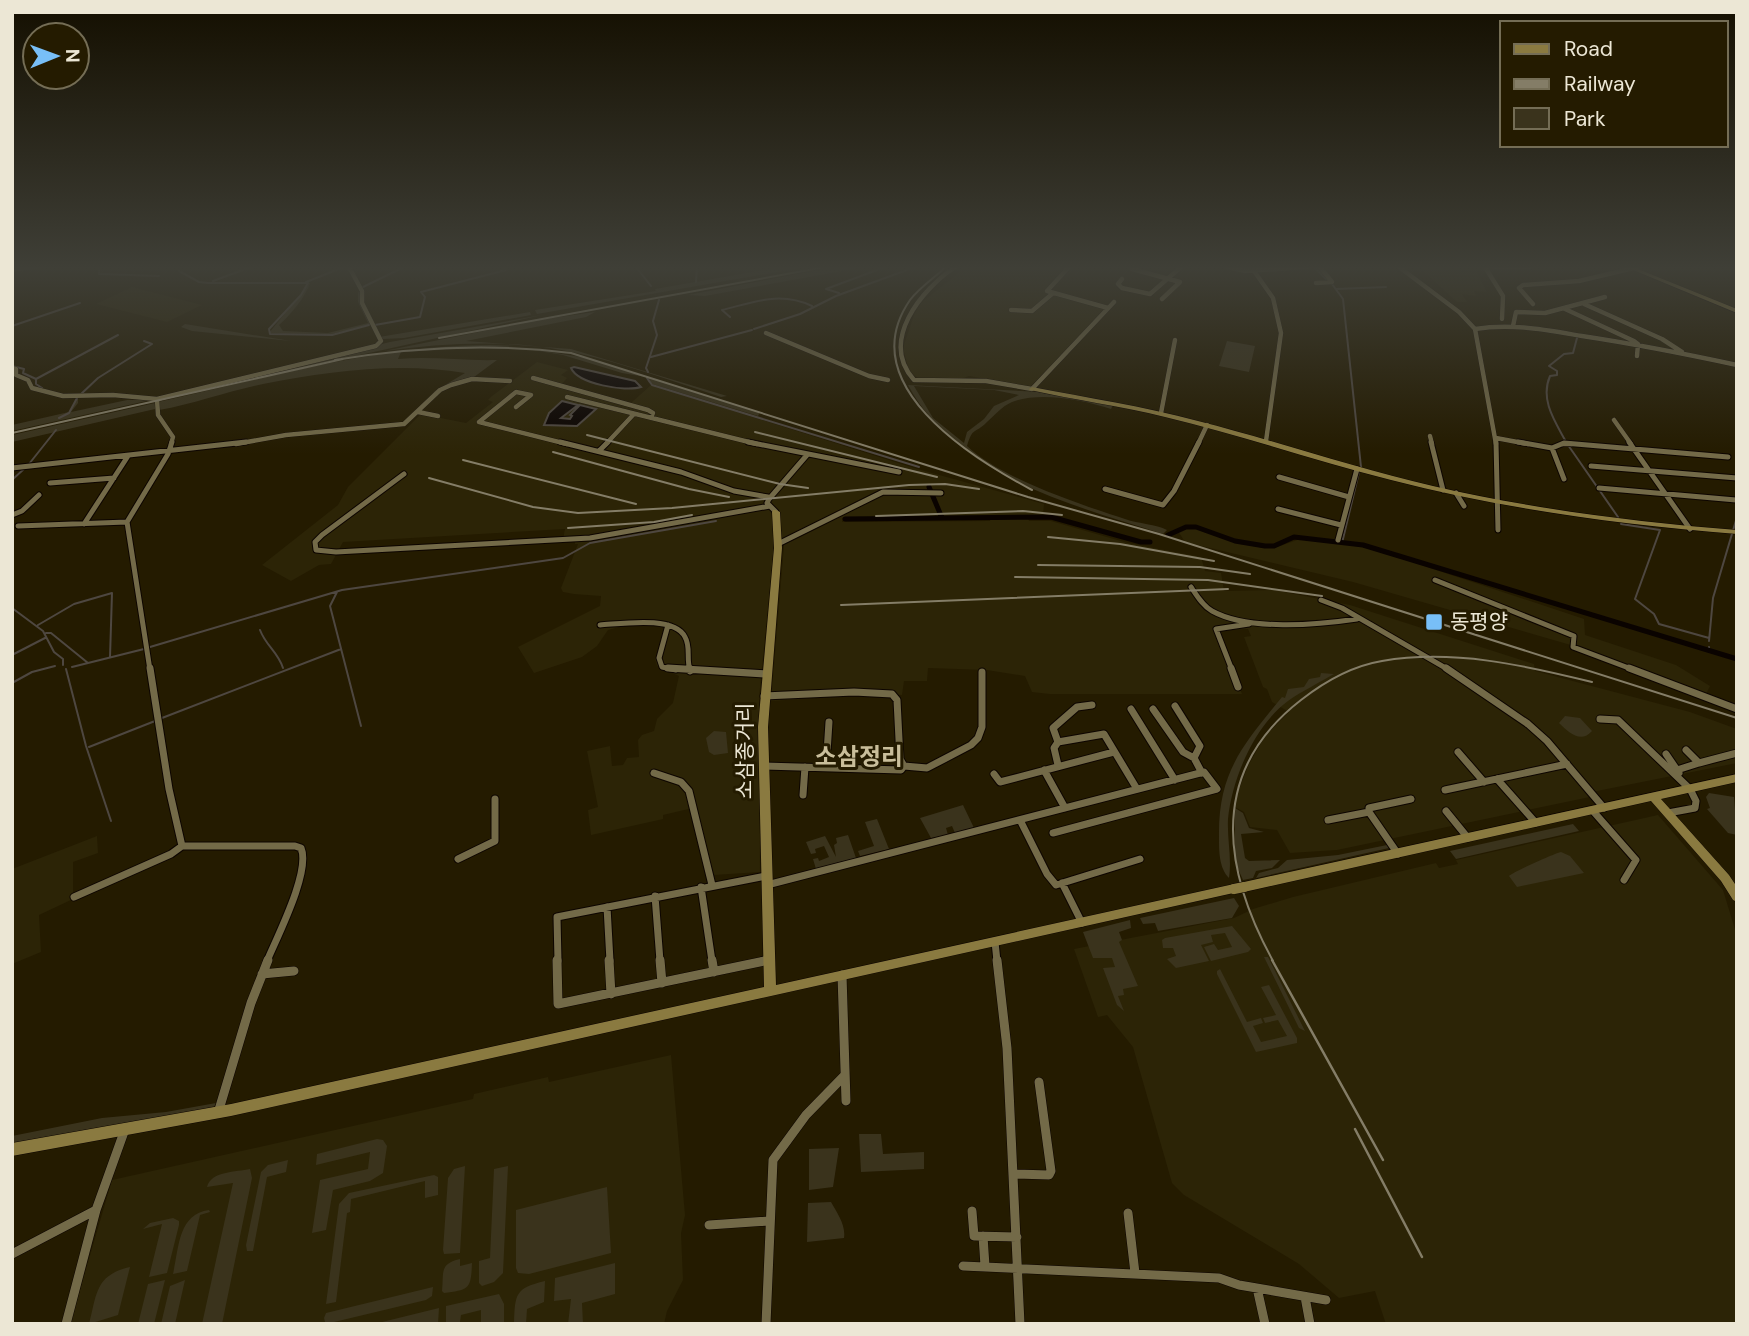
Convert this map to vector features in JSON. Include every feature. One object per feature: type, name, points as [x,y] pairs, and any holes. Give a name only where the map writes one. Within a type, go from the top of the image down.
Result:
[{"type":"street","points":[[12,368],[16,369],[16,375],[28,380],[32,388],[59,397],[112,395],[141,400],[157,399],[376,345],[381,341],[375,329]]},
{"type":"street","points":[[906,329],[901,345],[901,358],[906,371],[919,381],[986,381],[1161,413],[1357,469],[1499,501],[1617,521],[1737,532]]},
{"type":"street","points":[[1032,389],[1088,329]]},
{"type":"street","points":[[1266,441],[1280,329]]},
{"type":"street","points":[[1475,329],[1496,438],[1498,530]]},
{"type":"street","points":[[1536,329],[1638,344],[1737,365]]},
{"type":"street","points":[[1607,329],[1638,344]]},
{"type":"street","points":[[1638,329],[1684,354]]},
{"type":"street","points":[[766,333],[869,376],[888,380]]},
{"type":"street","points":[[1161,413],[1175,340]]},
{"type":"street","points":[[1657,348],[1667,343]]},
{"type":"street","points":[[1637,356],[1638,344]]},
{"type":"street","points":[[533,378],[648,410],[653,413],[651,418]]},
{"type":"street","points":[[12,468],[286,435],[400,425],[408,422],[440,390],[465,380],[510,381]]},
{"type":"street","points":[[516,407],[531,395],[516,392],[479,422],[681,472],[699,481],[741,493],[768,496],[788,480],[807,454]]},
{"type":"street","points":[[567,397],[633,415],[899,472]]},
{"type":"street","points":[[157,399],[158,415],[173,437],[169,450],[127,522],[145,649],[169,789],[182,846]]},
{"type":"street","points":[[418,412],[438,416]]},
{"type":"street","points":[[598,452],[633,415]]},
{"type":"street","points":[[1614,420],[1690,529]]},
{"type":"street","points":[[1105,489],[1163,505],[1174,491],[1207,425]]},
{"type":"street","points":[[1430,436],[1443,490]]},
{"type":"street","points":[[1496,438],[1552,448],[1564,443],[1728,457]]},
{"type":"street","points":[[1552,448],[1564,479]]},
{"type":"street","points":[[84,524],[128,456]]},
{"type":"street","points":[[1591,466],[1737,478]]},
{"type":"street","points":[[1338,540],[1357,469]]},
{"type":"street","points":[[404,474],[322,535],[315,542],[316,550],[336,552],[590,538],[773,509],[768,496]]},
{"type":"street","points":[[1279,477],[1349,497]]},
{"type":"street","points":[[50,483],[114,478]]},
{"type":"street","points":[[1599,488],[1736,500]]},
{"type":"street","points":[[778,544],[883,492],[934,493]]},
{"type":"street","points":[[1456,493],[1464,506]]},
{"type":"street","points":[[12,515],[22,511],[39,495]]},
{"type":"street","name":"소삼종거리","points":[[770,991],[764,696],[778,544],[773,509]]},
{"type":"street","points":[[1278,509],[1341,525]]},
{"type":"street","points":[[18,526],[127,522]]},
{"type":"street","points":[[1435,580],[1460,587],[1506,606],[1518,615],[1574,636],[1573,647],[1737,709]]},
{"type":"street","points":[[1191,587],[1200,600],[1216,613],[1258,623]]},
{"type":"street","points":[[1321,600],[1342,608],[1357,619],[1434,660],[1528,723],[1567,764],[1636,860],[1624,880]]},
{"type":"street","points":[[1238,687],[1216,629],[1258,623],[1357,619]]},
{"type":"street","points":[[600,625],[668,625],[684,634],[687,644],[686,665],[690,671]]},
{"type":"street","points":[[668,625],[660,664],[690,671],[766,674]]},
{"type":"street","points":[[764,766],[901,770],[904,766],[927,768],[971,745],[978,738],[982,727],[982,673]]},
{"type":"street","points":[[764,696],[855,692],[892,694],[897,700],[900,759],[904,766]]},
{"type":"street","points":[[1058,742],[1053,729],[1058,721],[1077,708],[1092,705]]},
{"type":"street","points":[[1175,706],[1200,746],[1195,758]]},
{"type":"street","points":[[1130,709],[1175,780]]},
{"type":"street","points":[[1153,709],[1183,752],[1195,758],[1202,773]]},
{"type":"street","points":[[1600,719],[1618,720],[1686,785]]},
{"type":"street","points":[[826,768],[829,722]]},
{"type":"street","points":[[1058,765],[1054,748],[1058,742],[1101,734],[1137,789]]},
{"type":"street","points":[[1686,750],[1699,763]]},
{"type":"street","points":[[994,774],[1000,782],[1114,752]]},
{"type":"street","points":[[1458,752],[1484,782]]},
{"type":"street","points":[[1677,770],[1737,753]]},
{"type":"street","points":[[1666,754],[1696,801],[1695,808],[1668,813]]},
{"type":"street","points":[[1445,790],[1567,764]]},
{"type":"street","points":[[803,795],[804,767]]},
{"type":"street","points":[[1044,770],[1065,808]]},
{"type":"street","points":[[769,960],[558,1004],[556,918],[712,885],[766,880],[1020,820],[1204,772],[1217,789],[1053,833]]},
{"type":"street","points":[[654,773],[681,782],[689,791],[712,885]]},
{"type":"street","points":[[12,1150],[218,1113],[1653,797],[1686,785],[1737,778]]},
{"type":"street","points":[[1497,779],[1536,823]]},
{"type":"street","points":[[1653,797],[1725,878],[1737,897]]},
{"type":"street","points":[[458,859],[495,841],[495,799]]},
{"type":"street","points":[[1369,812],[1369,808],[1411,799]]},
{"type":"street","points":[[1446,811],[1468,838]]},
{"type":"street","points":[[1328,820],[1369,812]]},
{"type":"street","points":[[1369,812],[1398,853]]},
{"type":"street","points":[[1020,820],[1052,884],[1140,859]]},
{"type":"street","points":[[74,897],[171,854],[182,846],[286,845],[301,848],[304,855],[300,877],[262,974],[218,1113]]},
{"type":"street","points":[[1062,883],[1082,923]]},
{"type":"street","points":[[701,887],[713,972]]},
{"type":"street","points":[[655,897],[662,983]]},
{"type":"street","points":[[607,907],[611,994]]},
{"type":"street","points":[[995,942],[1007,1048],[1020,1324]]},
{"type":"street","points":[[262,974],[294,971]]},
{"type":"street","points":[[842,975],[846,1101]]},
{"type":"street","points":[[766,1324],[773,1160],[783,1142],[819,1099],[845,1075]]},
{"type":"street","points":[[1014,1174],[1049,1175],[1051,1171],[1039,1082]]},
{"type":"street","points":[[66,1324],[96,1210],[124,1132]]},
{"type":"street","points":[[12,1254],[96,1210]]},
{"type":"street","points":[[972,1211],[974,1236],[1017,1237]]},
{"type":"street","points":[[1128,1213],[1135,1273]]},
{"type":"street","points":[[709,1224],[769,1222]]},
{"type":"street","points":[[983,1236],[985,1266]]},
{"type":"street","points":[[963,1266],[1018,1266],[1219,1278],[1257,1288],[1326,1300]]},
{"type":"street","points":[[1257,1288],[1265,1324]]},
{"type":"street","points":[[1305,1297],[1311,1324]]},
{"type":"shaded area","points":[[909,329],[1088,329],[1030,387],[969,376],[961,379],[920,380],[909,371],[903,348]]},
{"type":"shaded area","points":[[537,362],[568,370],[561,375],[567,378],[562,384],[631,403],[651,385],[914,468],[1044,504],[1043,516],[842,518],[842,522],[990,521],[1028,518],[1029,521],[1051,521],[1128,543],[1201,557],[1205,571],[1221,573],[1224,591],[1274,590],[1350,605],[1534,664],[1535,671],[1690,712],[1737,729],[1737,763],[1587,793],[1590,797],[1337,850],[1290,853],[1277,830],[1250,827],[1244,812],[1235,807],[1234,803],[1248,766],[1265,736],[1289,712],[1272,702],[1267,689],[1263,687],[1244,637],[1251,636],[1248,629],[1222,630],[1219,633],[1242,694],[1050,694],[1032,692],[1025,676],[987,670],[928,668],[927,681],[904,681],[902,695],[877,694],[771,701],[784,545],[774,545],[759,698],[760,872],[714,875],[697,807],[663,815],[663,819],[591,835],[588,810],[598,807],[587,751],[610,746],[612,766],[623,765],[627,758],[639,757],[638,740],[642,735],[654,731],[657,719],[673,703],[679,676],[657,666],[655,659],[664,637],[665,625],[659,624],[626,625],[608,630],[597,646],[582,657],[534,673],[518,647],[600,606],[601,596],[563,592],[561,588],[578,544],[575,544],[575,538],[563,539],[565,529],[343,542],[331,564],[319,565],[291,581],[262,565],[338,505],[348,487],[421,414],[466,423],[493,402],[488,400],[492,396]]},
{"type":"shaded area","points":[[571,368],[635,381],[641,387],[614,387],[592,382],[575,374]]},
{"type":"shaded area","points":[[562,401],[578,405],[561,418],[570,419],[570,415],[580,405],[596,409],[577,426],[544,425],[549,413]]},
{"type":"shaded area","points":[[1189,528],[1236,543],[1264,548],[1277,547],[1300,539],[1363,547],[1397,557],[1584,619],[1585,635],[1676,665],[1710,686],[1705,696],[1581,648],[1353,582],[1185,542],[1178,531]]},
{"type":"shaded area","points":[[1658,815],[1723,890],[1737,936],[1737,1324],[1386,1324],[1375,1291],[1339,1298],[1299,1264],[1184,1195],[1172,1183],[1133,1047],[1107,1015],[1098,1017],[1074,949],[1234,918],[1253,909],[1293,897],[1436,863],[1439,868],[1458,864],[1456,860]]},
{"type":"shaded area","points":[[97,836],[98,853],[73,862],[73,899],[39,915],[41,952],[12,964],[12,869]]},
{"type":"shaded area","points":[[671,1055],[685,1215],[681,1233],[683,1280],[667,1311],[664,1324],[70,1324],[112,1180],[473,1099],[474,1094],[548,1077],[549,1082]]},
{"type":"green space","points":[[187,329],[218,329],[291,341]]},
{"type":"green space","points":[[272,329],[328,333],[351,329],[332,334],[269,333]]},
{"type":"green space","points":[[425,329],[452,329],[404,338],[379,337]]},
{"type":"green space","points":[[461,329],[477,329],[160,399],[390,342]]},
{"type":"green space","points":[[492,329],[524,329],[466,341],[506,344],[446,345],[384,351]]},
{"type":"green space","points":[[1227,341],[1255,346],[1249,372],[1219,366]]},
{"type":"green space","points":[[490,345],[515,346],[401,352],[398,359],[497,360],[474,377],[447,385],[411,419],[435,391],[465,373],[389,368],[313,375],[263,384],[159,410],[158,402],[323,365],[406,351]]},
{"type":"green space","points":[[536,346],[571,349],[727,396],[721,397],[593,357]]},
{"type":"green space","points":[[515,347],[588,358],[760,412],[758,416],[649,383],[646,377],[622,373],[563,355]]},
{"type":"green space","points":[[908,385],[1042,392],[1113,405],[1111,409],[1049,397],[1012,402],[973,433],[967,446],[1000,469],[1042,489],[1125,519],[1167,530],[1163,534],[1128,523],[1020,483],[956,443],[929,416]],"holes":[[[914,386],[994,390],[1019,395],[994,406],[984,419],[967,432],[964,443],[933,418]]]},
{"type":"green space","points":[[78,397],[78,403],[71,412],[127,400],[151,400],[12,431],[12,425],[69,412]]},
{"type":"green space","points":[[155,403],[155,409],[12,442],[12,435]]},
{"type":"green space","points":[[1321,673],[1334,674],[1293,697],[1276,712],[1265,724],[1247,754],[1230,803],[1229,878],[1221,864],[1219,842],[1220,814],[1228,777],[1245,745],[1282,697],[1285,698],[1288,689],[1304,687],[1309,679],[1320,677]]},
{"type":"green space","points":[[1565,716],[1580,718],[1592,731],[1579,737],[1570,733],[1559,723]]},
{"type":"green space","points":[[714,731],[726,732],[728,753],[714,755],[709,752],[706,738]]},
{"type":"green space","points":[[1709,793],[1734,797],[1737,835],[1728,833],[1707,809],[1710,808],[1706,797]]},
{"type":"green space","points":[[963,805],[974,828],[955,833],[952,826],[946,828],[948,835],[931,838],[920,818]]},
{"type":"green space","points":[[1235,808],[1243,813],[1249,828],[1264,832],[1241,834],[1245,858],[1249,861],[1280,860],[1272,868],[1256,871],[1253,878],[1243,880],[1235,862]]},
{"type":"green space","points":[[877,819],[889,849],[860,856],[858,851],[874,846],[865,822]]},
{"type":"green space","points":[[1573,824],[1579,831],[1456,859],[1450,851]]},
{"type":"green space","points":[[848,835],[856,858],[816,869],[813,859],[818,858],[819,861],[829,857],[824,846],[815,849],[816,853],[811,854],[806,842],[825,836],[836,857],[836,838]]},
{"type":"green space","points":[[1387,845],[1389,848],[1256,878],[1259,873],[1278,868],[1287,860],[1338,855]]},
{"type":"green space","points":[[1561,852],[1570,856],[1584,873],[1517,887],[1509,876],[1534,863]]},
{"type":"green space","points":[[1234,898],[1239,906],[1232,918],[1158,931],[1155,923],[1143,924],[1140,918]]},
{"type":"green space","points":[[1130,920],[1131,928],[1119,932],[1122,940],[1119,942],[1138,986],[1123,989],[1124,995],[1118,996],[1124,1011],[1117,1005],[1103,968],[1115,967],[1112,958],[1093,958],[1083,932]]},
{"type":"green space","points":[[1232,926],[1251,949],[1248,952],[1211,961],[1204,947],[1214,944],[1218,950],[1232,947],[1225,933],[1211,935],[1213,942],[1201,945],[1209,961],[1176,968],[1167,959],[1176,956],[1173,948],[1163,948],[1162,940],[1165,938]]},
{"type":"green space","points":[[1264,957],[1268,957],[1305,1031],[1299,1028]]},
{"type":"green space","points":[[1220,969],[1247,1022],[1261,1018],[1263,1023],[1253,1026],[1261,1042],[1287,1036],[1278,1020],[1265,1023],[1263,1018],[1276,1015],[1261,987],[1269,985],[1297,1038],[1297,1043],[1256,1052],[1217,974]]},
{"type":"green space","points":[[216,1103],[214,1107],[12,1146],[12,1136],[102,1118],[166,1112]]},
{"type":"green space","points":[[859,1134],[881,1134],[883,1154],[924,1152],[924,1169],[861,1172]]},
{"type":"green space","points":[[377,1139],[383,1140],[387,1146],[383,1173],[370,1181],[333,1190],[326,1230],[312,1233],[320,1180],[368,1169],[370,1152],[316,1165],[317,1154]]},
{"type":"green space","points":[[839,1148],[833,1187],[809,1190],[809,1149]]},
{"type":"green space","points":[[288,1160],[286,1172],[267,1177],[253,1251],[247,1251],[261,1172],[268,1165]]},
{"type":"green space","points":[[465,1166],[460,1253],[444,1254],[448,1178],[454,1169]]},
{"type":"green space","points":[[508,1166],[503,1273],[494,1282],[482,1286],[479,1283],[479,1261],[490,1258],[494,1169]]},
{"type":"green space","points":[[250,1169],[252,1178],[222,1324],[202,1324],[233,1183],[207,1187],[213,1178],[219,1175]]},
{"type":"green space","points":[[434,1175],[438,1177],[438,1195],[425,1198],[425,1181],[351,1199],[336,1302],[326,1304],[339,1204],[349,1193]]},
{"type":"green space","points":[[607,1187],[611,1253],[529,1274],[518,1273],[516,1210]]},
{"type":"green space","points":[[831,1202],[842,1224],[844,1238],[807,1242],[808,1203]]},
{"type":"green space","points":[[209,1210],[210,1212],[200,1215],[187,1271],[173,1274],[179,1243],[186,1225],[191,1218]]},
{"type":"green space","points":[[173,1218],[179,1221],[179,1225],[167,1273],[149,1277],[162,1224],[143,1229],[150,1223]]},
{"type":"green space","points":[[460,1259],[460,1266],[472,1263],[470,1283],[459,1291],[444,1293],[444,1270],[449,1263]]},
{"type":"green space","points":[[615,1263],[615,1294],[582,1303],[583,1324],[568,1324],[571,1299],[554,1301],[555,1278]]},
{"type":"green space","points":[[130,1267],[118,1315],[89,1324],[99,1287],[110,1275]]},
{"type":"green space","points":[[165,1280],[154,1324],[138,1324],[148,1284]]},
{"type":"green space","points":[[185,1280],[175,1324],[161,1324],[170,1286]]},
{"type":"green space","points":[[545,1281],[544,1302],[527,1309],[526,1324],[514,1324],[516,1299],[519,1294],[528,1286]]},
{"type":"green space","points":[[433,1287],[432,1296],[426,1300],[325,1322],[326,1313]]},
{"type":"green space","points":[[499,1294],[504,1304],[504,1324],[481,1324],[481,1310],[461,1315],[460,1322],[446,1324],[446,1306]]},
{"type":"green space","points":[[439,1308],[438,1324],[374,1324]]},
{"type":"waterway","points":[[269,329],[270,334],[332,335],[353,329]]},
{"type":"waterway","points":[[648,372],[646,368],[657,335],[655,329]]},
{"type":"waterway","points":[[1346,329],[1361,467]]},
{"type":"waterway","points":[[651,357],[752,330]]},
{"type":"waterway","points":[[36,379],[118,335]]},
{"type":"waterway","points":[[1565,440],[1547,401],[1550,376],[1557,375],[1557,371],[1549,366],[1564,354],[1573,353],[1577,338]]},
{"type":"waterway","points":[[80,395],[98,378],[152,344],[144,341]]},
{"type":"waterway","points":[[12,366],[24,369],[23,373],[36,379]]},
{"type":"waterway","points":[[647,378],[652,385],[919,467]]},
{"type":"waterway","points":[[36,379],[36,384],[42,388]]},
{"type":"waterway","points":[[59,418],[69,413],[77,398]]},
{"type":"waterway","points":[[29,464],[56,430]]},
{"type":"waterway","points":[[1568,445],[1618,517]]},
{"type":"waterway","points":[[12,480],[25,468]]},
{"type":"waterway","points":[[1342,543],[1359,472]]},
{"type":"waterway","points":[[929,487],[942,518]]},
{"type":"waterway","points":[[845,519],[1051,517],[1141,542],[1150,542]]},
{"type":"waterway","points":[[1709,641],[1713,598],[1737,517]]},
{"type":"waterway","points":[[150,647],[342,590],[563,558],[590,543],[716,521]]},
{"type":"waterway","points":[[1621,524],[1660,530],[1635,599],[1654,614],[1659,624],[1709,638]]},
{"type":"waterway","points":[[1168,535],[1186,527],[1196,527],[1235,541],[1265,546],[1274,546],[1294,537],[1363,545],[1737,659]]},
{"type":"waterway","points":[[337,592],[330,606],[361,726]]},
{"type":"waterway","points":[[38,625],[74,604],[112,593],[110,657]]},
{"type":"waterway","points":[[12,608],[43,631],[54,652],[63,659],[63,665]]},
{"type":"waterway","points":[[260,630],[283,668]]},
{"type":"waterway","points":[[46,633],[51,633],[88,663]]},
{"type":"waterway","points":[[12,655],[45,638]]},
{"type":"waterway","points":[[88,663],[144,649]]},
{"type":"waterway","points":[[162,718],[341,649]]},
{"type":"waterway","points":[[72,667],[88,663]]},
{"type":"waterway","points":[[12,683],[32,672],[55,666]]},
{"type":"waterway","points":[[66,669],[86,746],[111,821]]},
{"type":"waterway","points":[[89,747],[155,721]]},
{"type":"railway","points":[[439,338],[486,329]]},
{"type":"railway","points":[[897,329],[896,360],[907,388],[926,414],[951,438],[1032,490]]},
{"type":"railway","points":[[335,360],[394,352],[482,347],[571,353],[1028,497],[1159,534],[1737,718]]},
{"type":"railway","points":[[12,433],[343,359]]},
{"type":"railway","points":[[755,432],[937,477]]},
{"type":"railway","points":[[587,435],[780,484],[808,488]]},
{"type":"railway","points":[[553,452],[689,489],[729,497]]},
{"type":"railway","points":[[463,460],[636,504]]},
{"type":"railway","points":[[429,478],[533,507],[578,513],[672,508],[909,485],[945,484],[979,489]]},
{"type":"railway","points":[[876,516],[1023,511],[1062,515]]},
{"type":"railway","points":[[568,528],[654,522],[692,515]]},
{"type":"railway","points":[[1048,537],[1120,544],[1214,561]]},
{"type":"railway","points":[[1038,565],[1200,567],[1250,574]]},
{"type":"railway","points":[[1015,577],[1208,580],[1322,596]]},
{"type":"railway","points":[[841,605],[1228,589]]},
{"type":"railway","points":[[1273,961],[1243,891],[1235,857],[1233,823],[1238,790],[1250,758],[1271,728],[1301,700],[1349,671],[1371,663],[1408,658],[1488,661],[1592,682]]},
{"type":"railway","points":[[1272,960],[1383,1160]]},
{"type":"railway","points":[[1355,1129],[1422,1257]]},
{"type":"place","name":"동평양","points":[[1434,622]]},
{"type":"district","name":"소삼정리","points":[[859,757]]}]
